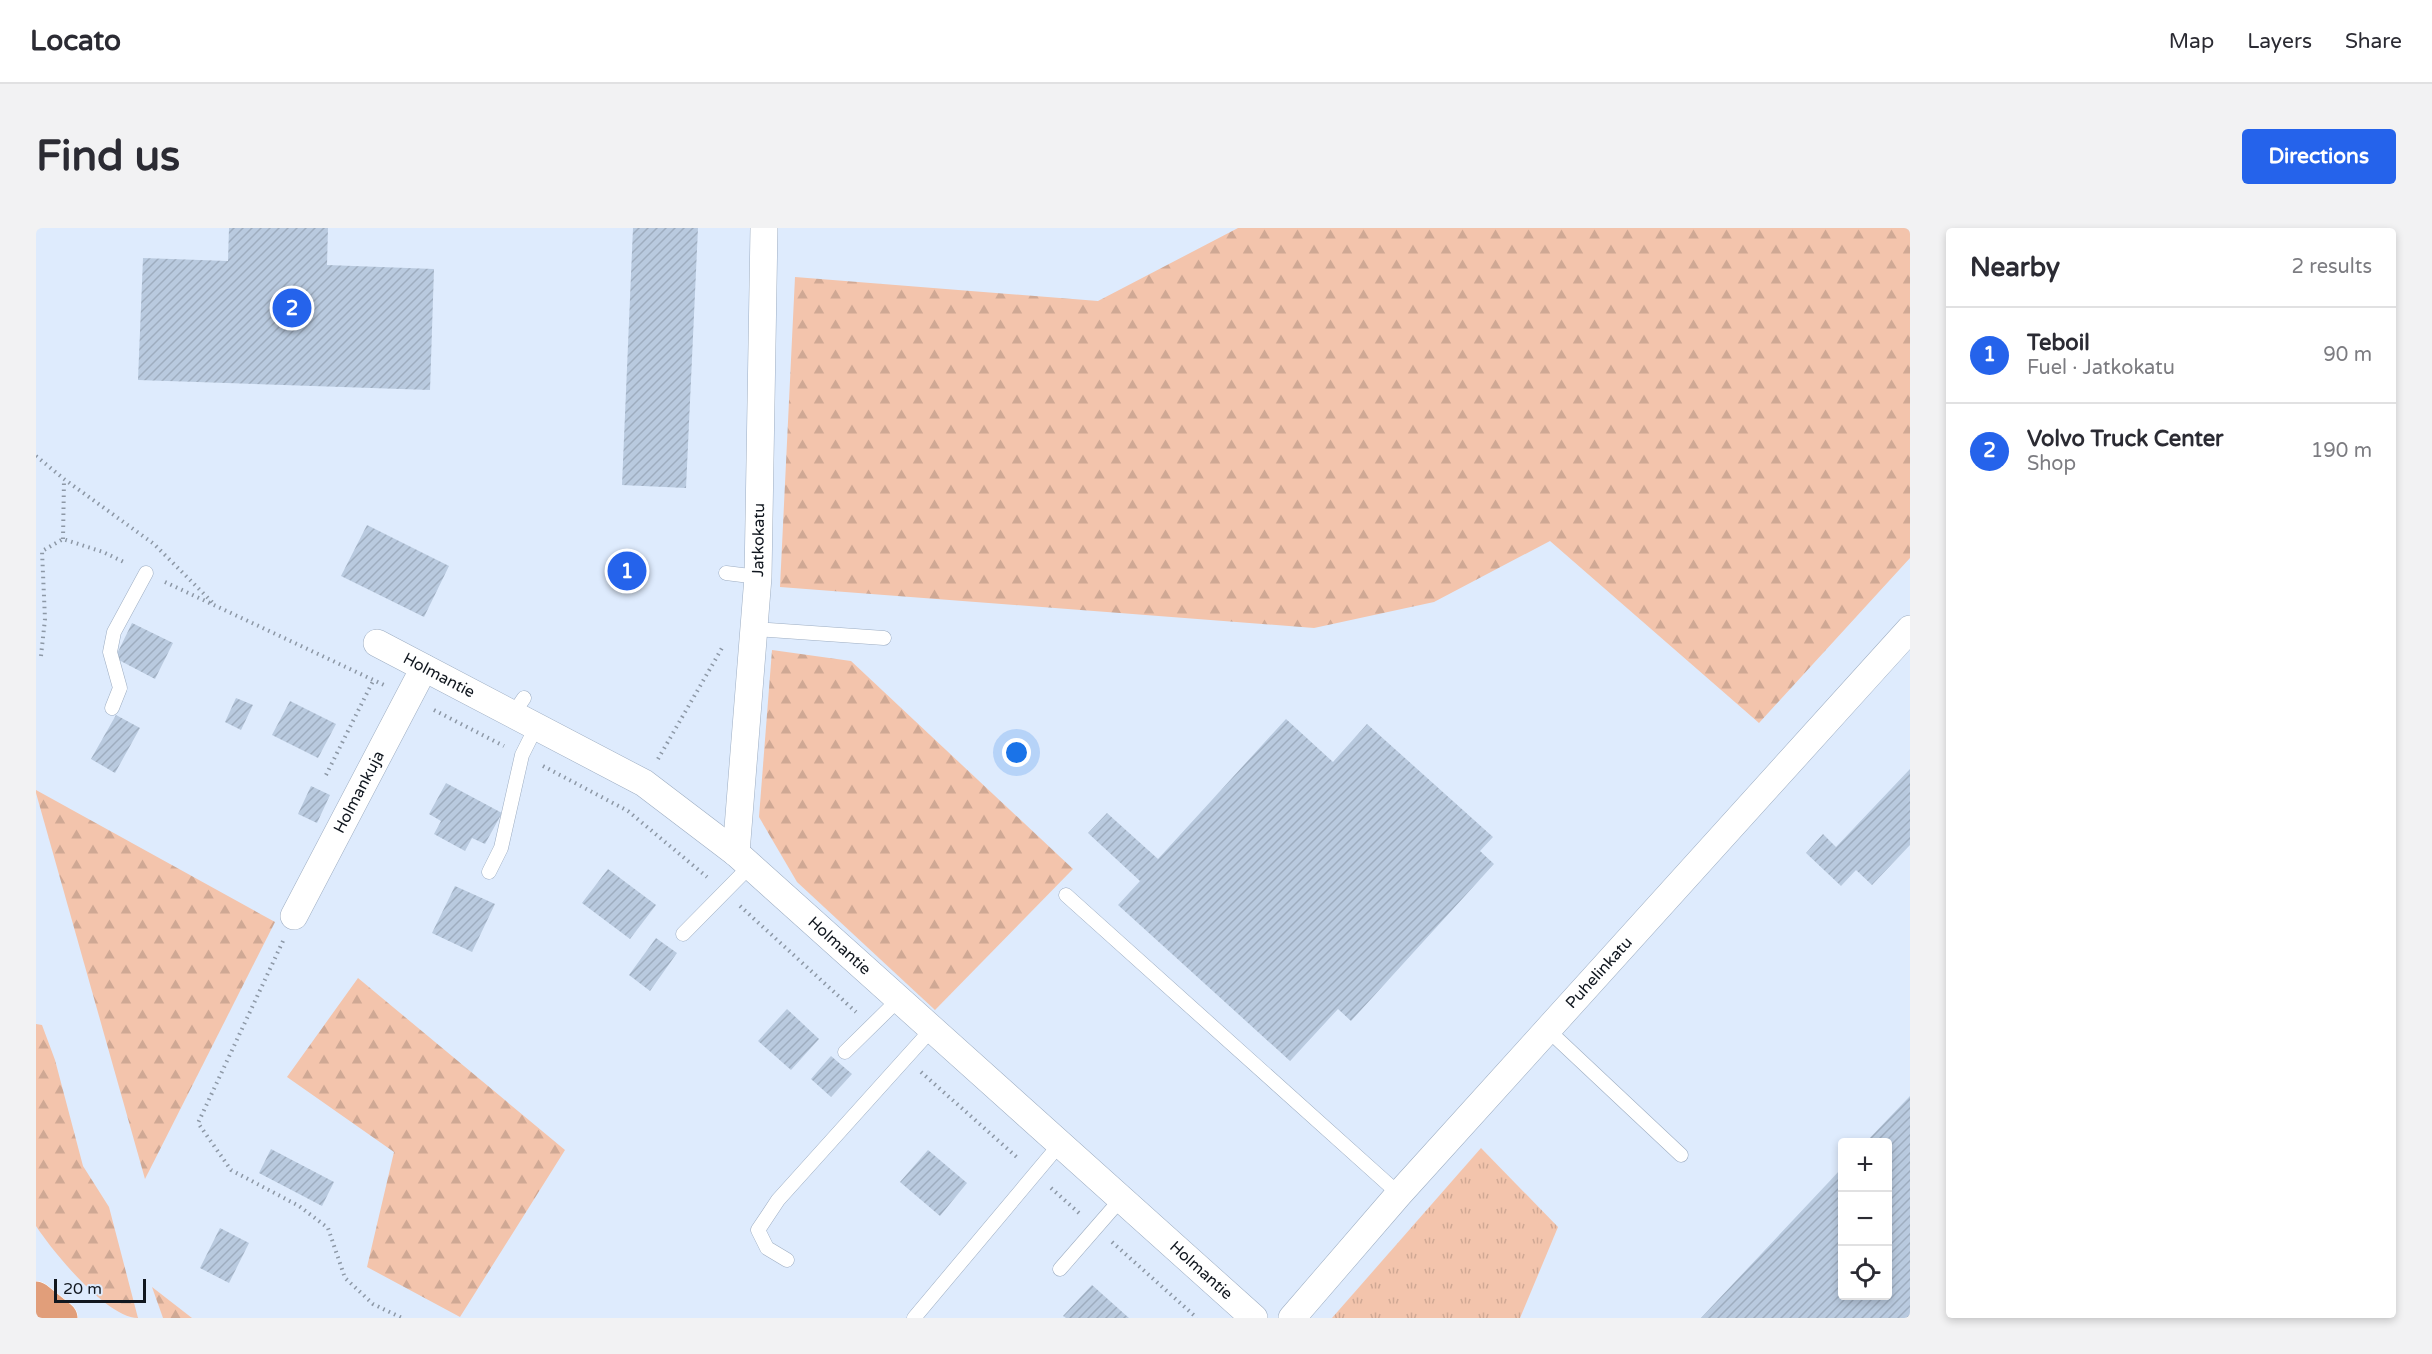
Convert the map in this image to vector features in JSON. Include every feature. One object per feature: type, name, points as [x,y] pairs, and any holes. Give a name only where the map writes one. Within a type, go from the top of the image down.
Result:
[{"type":"highway","points":[[36,1298],[61,1318]]},
{"type":"street","name":"Jatkokatu","points":[[743,859],[758,577],[764,228]]},
{"type":"street","name":"Puhelinkatu","points":[[1292,1318],[1399,1194],[1549,1031],[1910,629]]},
{"type":"street","name":"Holmantie","points":[[383,646],[424,668],[525,713],[644,783],[743,859],[897,1000],[1254,1318]]},
{"type":"street","name":"Holmankuja","points":[[294,916],[424,668]]},
{"type":"lane","points":[[112,708],[120,688],[110,652],[114,632],[146,573]]},
{"type":"lane","points":[[726,573],[758,577]]},
{"type":"lane","points":[[755,629],[884,638]]},
{"type":"lane","points":[[489,872],[501,848],[522,755],[525,713]]},
{"type":"lane","points":[[683,934],[725,893],[743,859]]},
{"type":"lane","points":[[1066,895],[1399,1194]]},
{"type":"lane","points":[[845,1052],[897,1000]]},
{"type":"lane","points":[[787,1260],[767,1248],[758,1230],[778,1200],[931,1030]]},
{"type":"lane","points":[[1549,1031],[1681,1155]]},
{"type":"lane","points":[[914,1318],[1060,1144]]},
{"type":"lane","points":[[1060,1269],[1121,1199]]},
{"type":"path","points":[[36,456],[154,544],[217,607]]},
{"type":"path","points":[[63,539],[64,479]]},
{"type":"path","points":[[41,656],[45,619],[42,551],[63,539],[103,552],[408,696],[628,811],[725,893],[871,1026]]},
{"type":"path","points":[[628,811],[727,640],[755,629]]},
{"type":"path","points":[[326,775],[373,680],[383,646]]},
{"type":"path","points":[[294,916],[198,1123],[231,1170],[299,1206],[328,1227],[345,1278],[373,1304],[402,1318]]},
{"type":"path","points":[[906,1059],[1197,1318]]},
{"type":"green space","points":[[1238,228],[1910,228],[1910,558],[1759,723],[1550,541],[1434,602],[1314,628],[780,587],[795,277],[1098,301]]},
{"type":"green space","points":[[772,650],[851,661],[1073,869],[935,1010],[797,882],[759,817]]},
{"type":"green space","points":[[36,790],[275,922],[145,1179],[36,793]]},
{"type":"green space","points":[[358,978],[565,1150],[460,1317],[367,1267],[394,1152],[287,1077]]},
{"type":"green space","points":[[36,1024],[42,1025],[55,1060],[83,1166],[109,1207],[138,1318],[125,1315],[97,1296],[68,1267],[36,1226]]},
{"type":"green space","points":[[1481,1148],[1558,1227],[1520,1318],[1332,1318]]},
{"type":"green space","points":[[152,1287],[192,1318],[163,1318]]},
{"type":"building","points":[[229,228],[328,228],[327,265],[434,269],[430,390],[138,380],[143,258],[228,261]]},
{"type":"building","points":[[633,228],[698,228],[686,488],[622,485]]},
{"type":"building","points":[[367,525],[449,566],[424,617],[341,576]]},
{"type":"building","points":[[132,623],[173,643],[155,679],[115,658]]},
{"type":"building","points":[[236,698],[253,705],[241,730],[225,722]]},
{"type":"building","points":[[290,701],[336,724],[318,758],[272,735]]},
{"type":"building","points":[[116,715],[140,728],[115,773],[91,759]]},
{"type":"building","points":[[1286,719],[1333,762],[1367,724],[1493,837],[1480,851],[1494,864],[1351,1021],[1338,1009],[1290,1061],[1118,905],[1140,881],[1088,833],[1107,813],[1158,859]]},
{"type":"building","points":[[1910,769],[1910,845],[1872,885],[1856,870],[1841,886],[1806,853],[1823,834],[1836,847]]},
{"type":"building","points":[[446,783],[502,813],[485,844],[472,838],[465,851],[434,834],[441,821],[429,814]]},
{"type":"building","points":[[311,786],[330,795],[317,823],[298,814]]},
{"type":"building","points":[[608,869],[656,905],[630,939],[582,903]]},
{"type":"building","points":[[455,886],[495,904],[472,952],[432,933]]},
{"type":"building","points":[[656,938],[677,953],[650,991],[629,975]]},
{"type":"building","points":[[787,1009],[819,1039],[791,1070],[758,1041]]},
{"type":"building","points":[[831,1056],[852,1074],[831,1097],[811,1079]]},
{"type":"building","points":[[1910,1096],[1910,1318],[1701,1318],[1838,1172],[1838,1300],[1892,1300],[1892,1138],[1870,1138]]},
{"type":"building","points":[[271,1149],[334,1182],[322,1206],[259,1173]]},
{"type":"building","points":[[928,1150],[967,1183],[940,1216],[900,1182]]},
{"type":"building","points":[[220,1228],[249,1243],[229,1283],[200,1268]]},
{"type":"building","points":[[1092,1285],[1129,1318],[1066,1318],[1063,1316]]},
{"type":"place","name":"Volvo Truck Center","points":[[292,308]]},
{"type":"place","name":"Teboil","points":[[627,571]]}]
